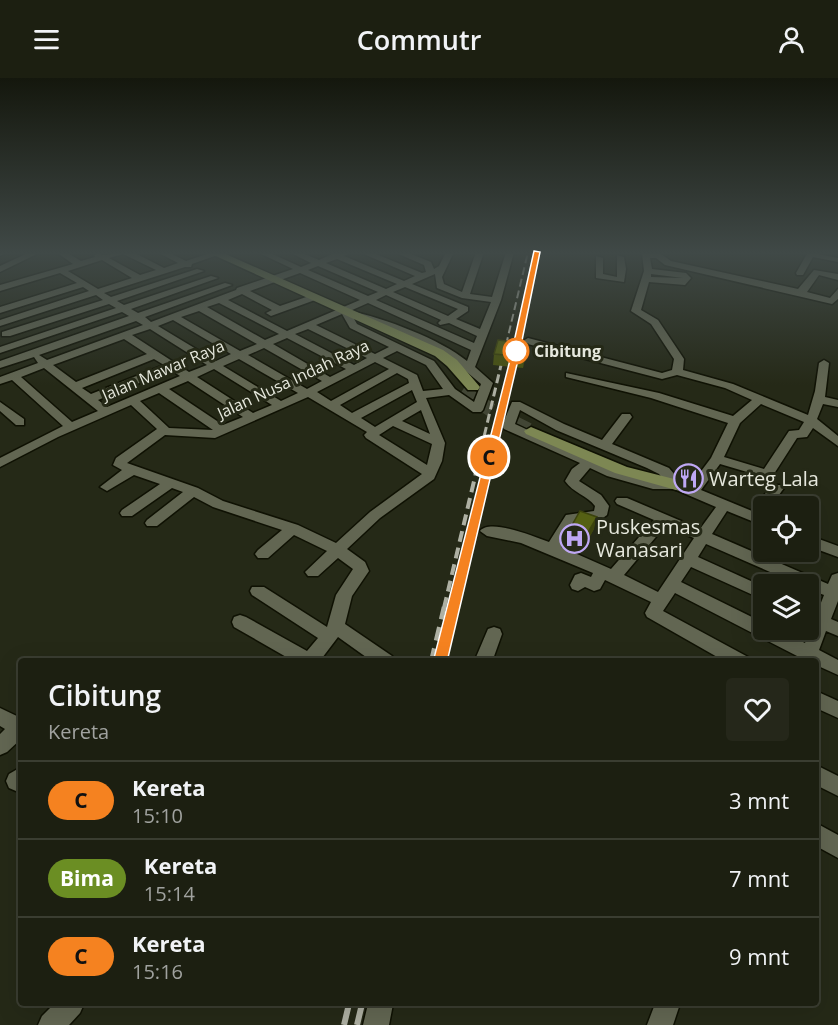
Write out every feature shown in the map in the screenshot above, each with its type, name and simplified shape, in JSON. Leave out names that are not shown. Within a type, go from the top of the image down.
[{"type":"main road","points":[[308,296],[344,313],[359,324],[429,357],[441,366],[462,390]]},
{"type":"main road","points":[[535,427],[621,470],[676,485]]},
{"type":"street","points":[[0,310],[45,296]]},
{"type":"street","points":[[2,331],[86,296]]},
{"type":"street","points":[[103,296],[281,406]]},
{"type":"street","points":[[2,331],[122,296]]},
{"type":"street","points":[[0,350],[159,296]]},
{"type":"street","points":[[0,365],[195,296]]},
{"type":"street","points":[[0,381],[232,296]]},
{"type":"street","points":[[252,296],[280,310]]},
{"type":"street","points":[[358,296],[476,348]]},
{"type":"street","name":"Jalan Mawar Raya","points":[[0,463],[71,426],[105,417],[133,400],[344,313],[376,296]]},
{"type":"street","points":[[396,296],[482,334]]},
{"type":"street","points":[[417,337],[465,309],[433,296]]},
{"type":"street","points":[[466,296],[496,300]]},
{"type":"street","points":[[469,369],[497,296]]},
{"type":"street","points":[[641,296],[636,311],[655,322],[679,358],[677,372]]},
{"type":"street","points":[[814,296],[832,301],[835,296]]},
{"type":"street","points":[[257,319],[312,298]]},
{"type":"street","points":[[222,300],[354,369]]},
{"type":"street","points":[[201,308],[330,381]]},
{"type":"street","points":[[344,313],[371,318],[451,353],[486,383],[477,410],[462,390],[430,363],[353,326],[344,313]]},
{"type":"street","points":[[174,317],[307,393],[354,417],[372,433],[427,470],[429,474]]},
{"type":"street","points":[[310,326],[411,375],[439,443],[438,460],[420,485],[375,515],[313,572]]},
{"type":"street","points":[[2,331],[17,345],[90,399],[105,417]]},
{"type":"street","points":[[125,335],[252,418]]},
{"type":"street","points":[[528,341],[662,376],[677,372],[729,386],[812,421],[838,442]]},
{"type":"street","name":"Jalan Nusa Indah Raya","points":[[163,430],[202,436],[222,430],[281,406],[397,347]]},
{"type":"street","points":[[74,387],[154,355]]},
{"type":"street","points":[[717,459],[767,474],[793,434],[803,434],[812,421],[824,379],[824,363]]},
{"type":"street","points":[[90,399],[171,366]]},
{"type":"street","points":[[332,405],[397,369]]},
{"type":"street","points":[[570,375],[655,395],[735,421]]},
{"type":"street","points":[[13,376],[71,426]]},
{"type":"street","points":[[161,389],[222,430]]},
{"type":"street","points":[[354,417],[420,394],[462,390]]},
{"type":"street","points":[[372,433],[391,421],[420,394]]},
{"type":"street","points":[[819,399],[838,404]]},
{"type":"street","points":[[133,400],[163,430],[122,461],[120,465],[193,491],[218,504],[294,528],[338,550],[361,568],[344,595],[332,632],[311,658]]},
{"type":"street","points":[[693,492],[717,459],[735,421],[758,400]]},
{"type":"street","points":[[676,485],[664,471],[604,446],[516,404],[508,426],[640,482],[676,485],[753,517]]},
{"type":"street","points":[[0,405],[20,422]]},
{"type":"street","points":[[604,446],[626,417]]},
{"type":"street","points":[[391,421],[439,443]]},
{"type":"street","points":[[552,550],[571,518],[600,515],[602,506],[596,498],[575,486],[572,481],[577,471],[589,462]]},
{"type":"street","points":[[107,488],[132,470]]},
{"type":"street","points":[[127,513],[171,483]]},
{"type":"street","points":[[772,496],[777,488]]},
{"type":"street","points":[[152,523],[193,491]]},
{"type":"street","points":[[622,501],[704,537],[836,589],[819,613]]},
{"type":"street","points":[[657,606],[724,505]]},
{"type":"street","points":[[578,585],[581,579],[594,585],[663,519]]},
{"type":"street","points":[[263,554],[294,528]]},
{"type":"street","points":[[488,531],[516,536],[608,573],[736,658]]},
{"type":"street","points":[[819,544],[838,552]]},
{"type":"street","points":[[688,559],[753,589]]},
{"type":"street","points":[[671,584],[807,658],[811,640]]},
{"type":"street","points":[[258,591],[380,658]]},
{"type":"street","points":[[819,621],[838,629]]},
{"type":"street","points":[[240,622],[304,658]]},
{"type":"street","points":[[485,658],[494,634]]},
{"type":"street","points":[[819,662],[838,668]]},
{"type":"street","points":[[819,700],[838,710]]},
{"type":"street","points":[[0,716],[18,726]]},
{"type":"street","points":[[0,746],[18,731]]},
{"type":"street","points":[[819,776],[838,786]]},
{"type":"street","points":[[819,836],[838,848]]},
{"type":"street","points":[[51,1025],[69,1006]]},
{"type":"street","points":[[376,1025],[381,1006]]},
{"type":"street","points":[[660,1025],[667,1006]]},
{"type":"building","points":[[498,340],[528,344],[524,357],[494,354]]},
{"type":"building","points":[[580,511],[597,517],[583,541],[567,534]]},
{"type":"tunnel","points":[[462,391],[499,415],[531,431]]},
{"type":"railway","points":[[506,345],[518,296]]},
{"type":"railway","points":[[517,345],[527,296]]},
{"type":"railway","points":[[478,462],[506,344]]},
{"type":"railway","points":[[489,462],[517,344]]},
{"type":"railway","points":[[444,608],[479,460]]},
{"type":"railway","points":[[452,608],[489,460]]},
{"type":"railway","points":[[432,658],[444,607]]},
{"type":"railway","points":[[450,618],[453,607]]},
{"type":"railway","points":[[344,1025],[349,1006]]},
{"type":"railway","points":[[357,1025],[362,1006]]},
{"type":"train","name":"C","points":[[441,658],[528,296]]},
{"type":"place","name":"Cibitung","points":[[516,351]]},
{"type":"place","name":"Warteg Lala","points":[[688,478]]},
{"type":"place","name":"Puskesmas Wanasari","points":[[575,538]]}]
